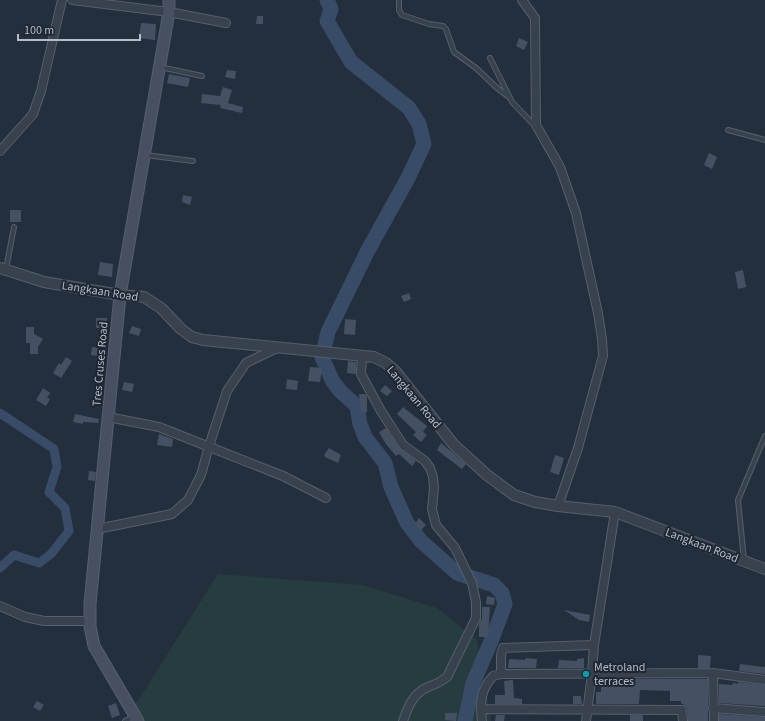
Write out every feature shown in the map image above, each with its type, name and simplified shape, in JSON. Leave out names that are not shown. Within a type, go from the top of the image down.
[{"type":"main road","name":"Tres Cruses Road","points":[[136,718],[94,646],[90,622],[90,604],[120,295],[160,67],[169,12],[169,0]]},
{"type":"street","points":[[0,152],[33,114],[41,91],[62,0]]},
{"type":"street","points":[[72,0],[169,12],[226,23]]},
{"type":"street","points":[[522,0],[534,18],[536,125],[560,166],[576,214],[598,313],[603,356],[578,448],[558,506]]},
{"type":"street","name":"Langkaan Road","points":[[3,269],[44,282],[120,295],[144,297],[161,308],[181,329],[192,337],[203,340],[374,357],[396,372],[454,445],[487,475],[514,495],[535,502],[558,506],[615,512],[765,569]]},
{"type":"street","points":[[97,529],[172,514],[188,500],[201,475],[227,391],[246,363],[276,348]]},
{"type":"street","points":[[362,356],[361,374],[381,411],[403,445],[425,461],[430,468],[434,488],[432,509],[436,525],[455,548],[462,560],[472,582],[476,602],[476,618],[447,677],[441,683],[427,687],[418,693],[411,702],[403,721]]},
{"type":"street","points":[[108,416],[159,427],[283,476],[326,498]]},
{"type":"street","points":[[586,721],[594,645],[615,512]]},
{"type":"street","points":[[0,606],[25,617],[44,621],[90,622]]},
{"type":"street","points":[[500,674],[503,648],[594,645]]},
{"type":"street","points":[[713,673],[714,721]]},
{"type":"street","points":[[482,721],[482,691],[493,676],[500,674],[713,673],[765,680]]},
{"type":"street","points":[[713,708],[765,712]]},
{"type":"street","points":[[481,709],[588,711],[682,710],[683,721]]},
{"type":"lane","points":[[399,0],[399,10],[402,15],[429,24],[443,26],[446,29],[454,52],[476,68],[509,97],[532,123],[536,125]]},
{"type":"lane","points":[[490,58],[509,97]]},
{"type":"lane","points":[[160,67],[202,76]]},
{"type":"lane","points":[[728,130],[765,140]]},
{"type":"lane","points":[[145,155],[193,161]]},
{"type":"lane","points":[[3,269],[14,227]]},
{"type":"lane","points":[[744,560],[738,500],[765,436]]},
{"type":"lane","points":[[125,721],[136,718]]},
{"type":"green space","points":[[218,574],[363,585],[437,608],[477,639],[491,721],[125,721]]},
{"type":"building","points":[[257,16],[263,16],[263,24],[256,24]]},
{"type":"building","points":[[141,23],[156,24],[155,40],[139,38]]},
{"type":"building","points":[[519,38],[528,42],[524,50],[516,46]]},
{"type":"building","points":[[227,70],[236,71],[235,79],[225,77]]},
{"type":"building","points":[[169,74],[190,78],[188,87],[167,83]]},
{"type":"building","points":[[223,87],[232,90],[228,103],[243,107],[242,113],[220,108],[221,105],[201,103],[202,94],[220,96]]},
{"type":"building","points":[[709,153],[717,157],[712,169],[704,165]]},
{"type":"building","points":[[183,195],[192,197],[190,205],[182,202]]},
{"type":"building","points":[[10,210],[21,210],[21,222],[10,222]]},
{"type":"building","points":[[100,262],[113,264],[112,277],[98,275]]},
{"type":"building","points":[[743,270],[746,287],[738,289],[735,272]]},
{"type":"building","points":[[409,293],[411,299],[404,302],[401,296]]},
{"type":"building","points":[[96,318],[107,318],[107,329],[96,328]]},
{"type":"building","points":[[345,319],[356,320],[355,335],[344,334]]},
{"type":"building","points":[[132,326],[141,329],[139,336],[129,333]]},
{"type":"building","points":[[26,327],[34,327],[34,334],[43,339],[38,347],[38,354],[30,354],[30,343],[26,343]]},
{"type":"building","points":[[92,347],[98,348],[97,356],[91,355]]},
{"type":"building","points":[[66,357],[72,361],[61,378],[53,373],[59,363],[61,365]]},
{"type":"building","points":[[348,361],[356,362],[356,374],[347,373]]},
{"type":"building","points":[[310,367],[322,368],[320,382],[308,381]]},
{"type":"building","points":[[287,379],[298,381],[297,390],[286,389]]},
{"type":"building","points":[[124,382],[134,384],[132,392],[122,390]]},
{"type":"building","points":[[385,385],[392,391],[387,396],[380,391]]},
{"type":"building","points":[[43,388],[50,393],[47,398],[50,399],[46,406],[36,400]]},
{"type":"building","points":[[359,394],[365,394],[367,396],[367,412],[361,413]]},
{"type":"building","points":[[403,407],[427,426],[423,432],[427,435],[421,442],[413,435],[416,432],[397,414]]},
{"type":"building","points":[[75,414],[99,419],[98,423],[83,422],[83,424],[73,422]]},
{"type":"building","points":[[386,428],[399,448],[416,461],[412,466],[399,454],[396,456],[386,444],[379,432]]},
{"type":"building","points":[[159,434],[173,439],[172,447],[157,445]]},
{"type":"building","points":[[441,443],[466,464],[462,469],[437,450]]},
{"type":"building","points":[[329,448],[341,455],[338,463],[325,457],[324,455]]},
{"type":"building","points":[[555,455],[564,458],[559,475],[550,472]]},
{"type":"building","points":[[89,471],[96,472],[95,481],[88,480]]},
{"type":"building","points":[[419,518],[426,525],[421,530],[415,524]]},
{"type":"building","points":[[487,596],[495,598],[494,605],[486,604]]},
{"type":"building","points":[[482,607],[490,607],[488,637],[479,637],[479,624],[482,618]]},
{"type":"building","points":[[564,610],[590,615],[589,622],[579,620]]},
{"type":"building","points":[[698,655],[711,656],[710,668],[698,668]]},
{"type":"building","points":[[525,658],[537,659],[536,668],[508,668],[509,659],[525,660]]},
{"type":"building","points":[[584,658],[584,668],[558,668],[559,660],[577,661],[577,659]]},
{"type":"building","points":[[740,664],[765,667],[765,674],[739,671]]},
{"type":"building","points":[[601,679],[708,679],[708,721],[688,721],[687,707],[681,704],[681,701],[670,701],[670,691],[640,690],[639,704],[596,704],[596,692],[601,692]]},
{"type":"building","points":[[513,680],[514,698],[522,699],[522,704],[495,704],[495,695],[505,695],[504,681]]},
{"type":"building","points":[[738,682],[765,685],[765,706],[719,703],[719,684],[732,685],[733,683],[738,684]]},
{"type":"building","points":[[573,696],[581,696],[582,704],[573,704]]},
{"type":"building","points":[[37,701],[44,705],[40,711],[33,707]]},
{"type":"building","points":[[116,703],[120,715],[112,718],[108,706]]},
{"type":"building","points":[[445,713],[457,713],[456,721],[445,720]]},
{"type":"building","points":[[719,714],[765,717],[765,721],[719,721]]},
{"type":"building","points":[[496,715],[505,715],[504,721],[495,721]]},
{"type":"building","points":[[630,715],[643,715],[643,721],[630,721]]},
{"type":"waterway","points":[[327,0],[331,9],[327,21],[351,62],[409,108],[419,124],[424,144],[408,178],[367,252],[328,332],[322,357],[332,380],[340,391],[357,406],[360,424],[365,437],[385,463],[391,487],[407,523],[421,541],[457,573],[494,585],[502,593],[505,604],[473,683],[465,721]]},
{"type":"waterway","points":[[0,413],[54,449],[57,467],[49,492],[65,508],[69,531],[51,554],[39,563],[14,555],[0,568]]},
{"type":"place","name":"Metroland terraces","points":[[586,674]]}]
